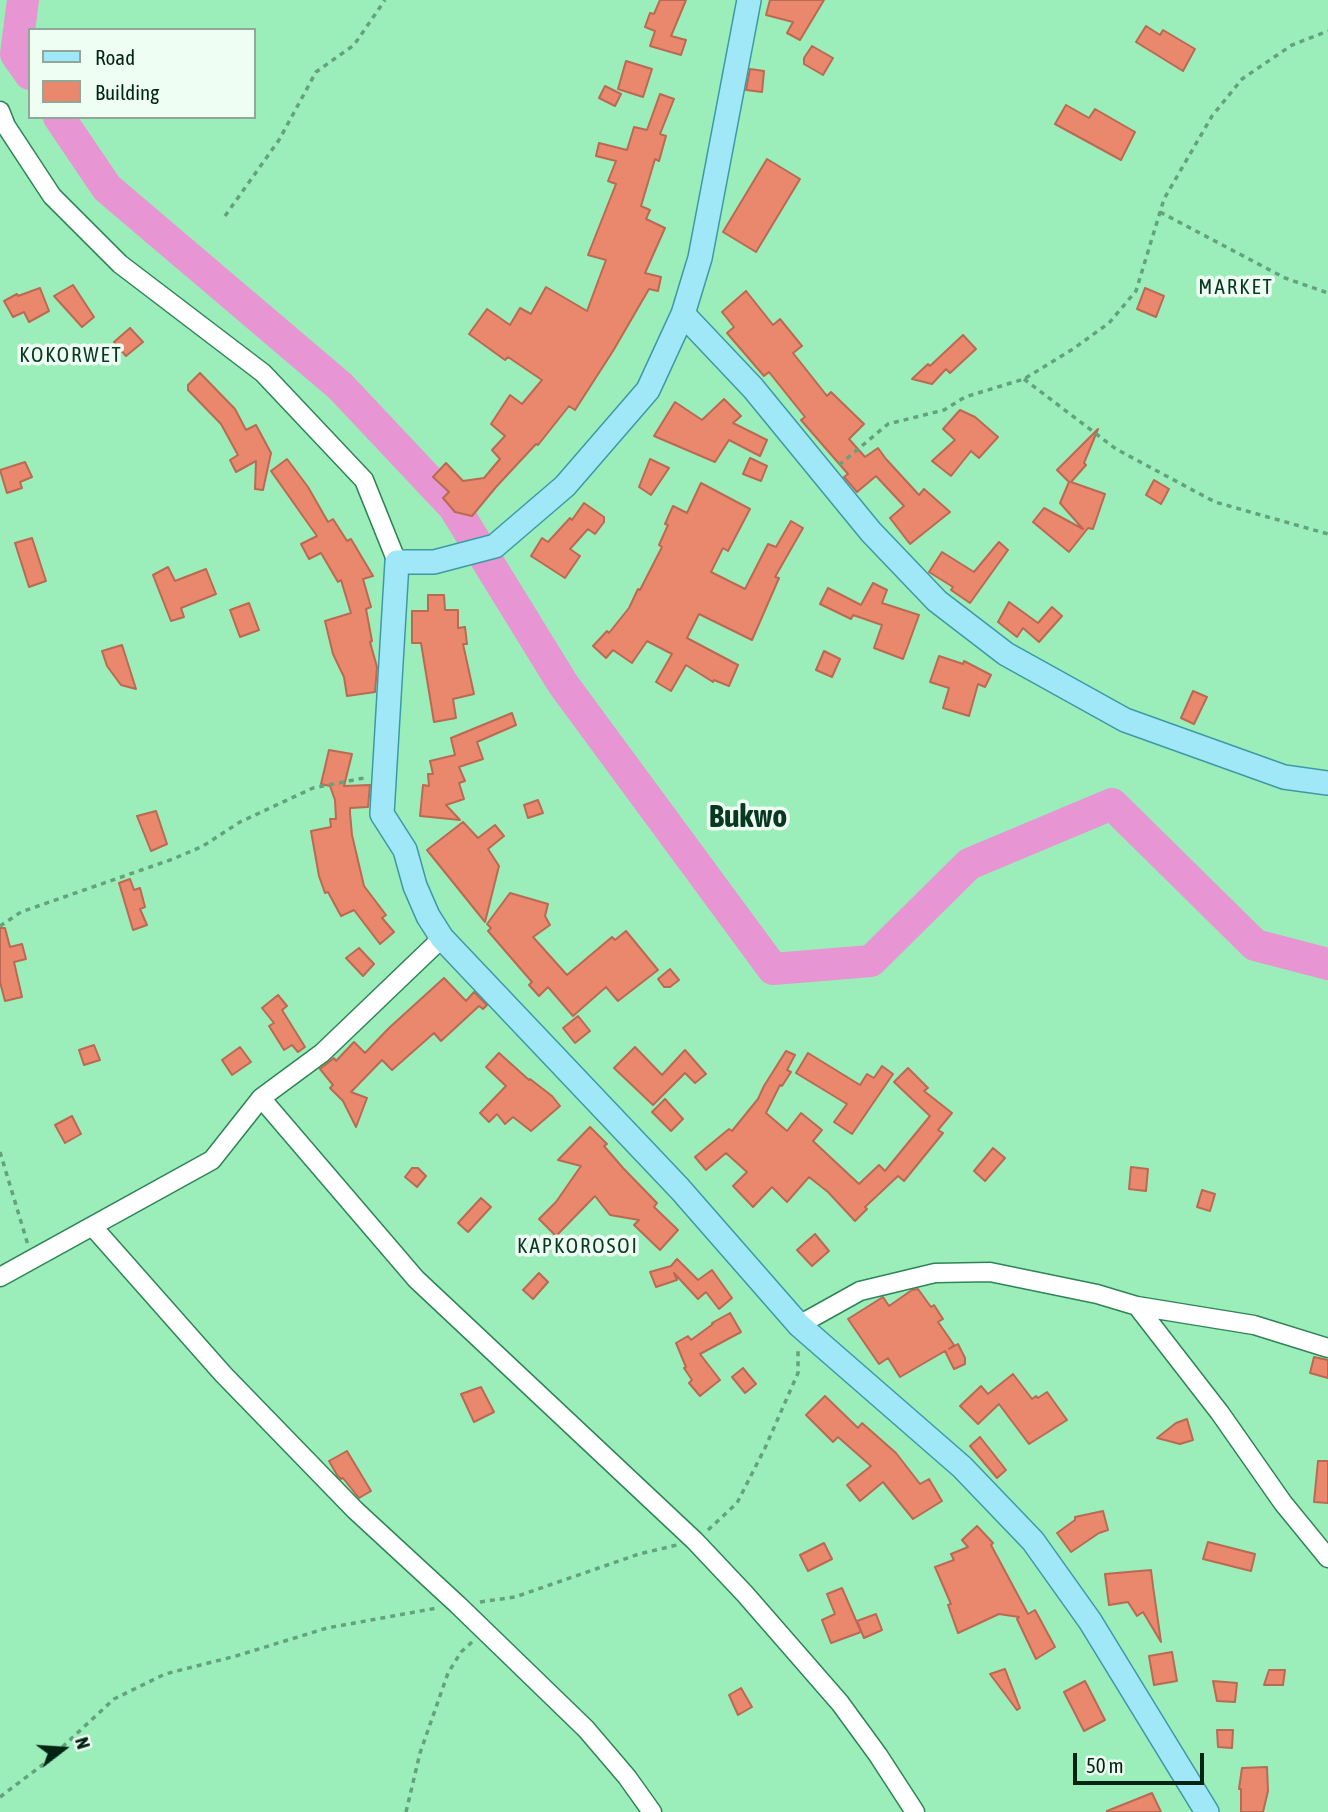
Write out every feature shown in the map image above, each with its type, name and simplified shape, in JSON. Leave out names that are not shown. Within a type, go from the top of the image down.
[{"type":"main road","points":[[749,0],[700,258],[683,314],[648,390],[565,486],[495,546],[434,562],[397,562],[382,814],[404,850],[415,886],[428,916],[442,938],[680,1189],[799,1325],[962,1467],[1033,1541],[1090,1621],[1207,1812]]},
{"type":"main road","points":[[683,314],[753,387],[870,532],[937,601],[1006,654],[1125,720],[1284,777],[1328,783]]},
{"type":"street","points":[[0,111],[6,126],[52,196],[120,264],[263,373],[364,480],[397,562]]},
{"type":"street","points":[[0,1277],[212,1160],[261,1098],[321,1053],[442,938]]},
{"type":"street","points":[[261,1098],[416,1279],[695,1541],[745,1594],[840,1703],[915,1812]]},
{"type":"street","points":[[93,1227],[223,1374],[355,1510],[586,1729],[627,1777],[652,1812]]},
{"type":"street","points":[[799,1325],[860,1291],[935,1273],[990,1272],[1097,1294],[1137,1306],[1255,1325],[1328,1348]]},
{"type":"street","points":[[1137,1306],[1220,1413],[1283,1503],[1328,1558]]},
{"type":"path","points":[[225,216],[273,149],[316,72],[354,45],[385,0]]},
{"type":"path","points":[[824,478],[888,424],[944,410],[965,397],[1024,379],[1109,323],[1136,291],[1164,199],[1212,116],[1242,79],[1292,45],[1328,31]]},
{"type":"path","points":[[1160,212],[1285,278],[1328,293]]},
{"type":"path","points":[[1024,379],[1116,449],[1215,502],[1328,534]]},
{"type":"path","points":[[0,926],[21,912],[203,846],[240,822],[313,788],[386,771]]},
{"type":"path","points":[[0,1152],[33,1260]]},
{"type":"path","points":[[0,1797],[45,1763],[114,1699],[165,1674],[327,1628],[515,1597],[639,1554],[695,1541],[737,1503],[765,1448],[798,1373],[799,1325]]},
{"type":"path","points":[[406,1812],[420,1753],[448,1673],[461,1652],[484,1632]]},
{"type":"building","points":[[660,0],[686,0],[671,36],[686,40],[681,55],[650,46],[655,31],[645,27],[650,13],[654,14]]},
{"type":"building","points":[[770,0],[824,0],[800,40],[787,33],[793,22],[766,15]]},
{"type":"building","points":[[1146,26],[1160,35],[1163,30],[1195,49],[1183,71],[1136,42]]},
{"type":"building","points":[[812,46],[833,58],[823,75],[804,64],[804,58]]},
{"type":"building","points":[[626,61],[652,69],[643,97],[618,89]]},
{"type":"building","points":[[750,69],[764,71],[762,92],[746,90]]},
{"type":"building","points":[[605,86],[621,94],[615,106],[599,98]]},
{"type":"building","points":[[660,94],[674,99],[660,134],[666,136],[659,161],[655,159],[641,206],[650,210],[646,219],[665,228],[645,273],[661,277],[658,291],[649,289],[575,410],[569,406],[538,445],[536,444],[496,487],[472,516],[455,512],[443,498],[449,492],[433,477],[446,463],[463,481],[484,478],[500,459],[492,450],[505,436],[491,424],[510,395],[522,404],[542,380],[508,357],[505,360],[469,334],[487,309],[510,325],[520,308],[531,314],[546,287],[587,311],[606,260],[588,255],[616,184],[608,181],[616,161],[596,156],[599,143],[627,150],[634,127],[647,130]]},
{"type":"building","points":[[1066,105],[1089,118],[1095,109],[1135,132],[1121,160],[1055,124]]},
{"type":"building","points":[[767,159],[800,179],[756,252],[723,232]]},
{"type":"building","points":[[73,285],[94,317],[82,327],[54,296]]},
{"type":"building","points":[[40,288],[49,311],[29,322],[24,312],[13,317],[4,301],[17,294],[18,296]]},
{"type":"building","points":[[1145,288],[1164,296],[1156,317],[1137,309]]},
{"type":"building","points":[[746,291],[773,325],[780,319],[802,346],[793,353],[827,396],[831,392],[864,424],[849,439],[865,457],[878,448],[919,495],[924,489],[950,512],[910,544],[890,518],[904,506],[876,476],[857,492],[844,477],[848,474],[801,420],[805,417],[769,372],[764,376],[727,333],[734,327],[722,312]]},
{"type":"building","points":[[130,328],[143,342],[126,356],[114,342]]},
{"type":"building","points":[[963,335],[976,349],[950,373],[946,369],[932,384],[912,379],[928,364],[930,366]]},
{"type":"building","points":[[200,373],[235,409],[246,430],[256,425],[271,453],[263,490],[255,489],[256,461],[236,472],[230,460],[238,455],[221,424],[188,390],[188,385]]},
{"type":"building","points":[[724,399],[741,416],[733,423],[767,440],[760,456],[729,440],[715,462],[654,436],[675,402],[702,420]]},
{"type":"building","points":[[960,410],[975,417],[998,437],[979,458],[971,451],[951,476],[932,461],[955,440],[943,429]]},
{"type":"building","points":[[1098,429],[1084,463],[1086,465],[1071,482],[1105,494],[1093,529],[1088,528],[1069,552],[1033,522],[1044,508],[1083,529],[1060,503],[1069,482],[1057,470]]},
{"type":"building","points":[[750,458],[767,466],[761,481],[743,474]]},
{"type":"building","points":[[287,459],[308,487],[328,522],[333,519],[347,541],[351,539],[373,576],[363,579],[371,607],[366,609],[372,641],[370,642],[377,667],[375,692],[347,696],[344,677],[333,654],[325,621],[351,613],[341,580],[338,582],[321,553],[309,559],[301,544],[317,536],[271,471]]},
{"type":"building","points":[[650,459],[669,468],[651,495],[639,487]]},
{"type":"building","points":[[25,462],[32,477],[20,482],[22,488],[7,493],[0,470]]},
{"type":"building","points":[[1154,480],[1169,489],[1161,504],[1146,495]]},
{"type":"building","points":[[701,483],[750,509],[728,551],[723,548],[711,572],[745,589],[768,544],[776,547],[791,521],[803,528],[775,577],[779,578],[752,640],[699,614],[687,638],[738,665],[729,686],[714,680],[713,682],[686,665],[671,691],[656,682],[672,654],[647,641],[632,663],[613,650],[606,658],[593,646],[607,631],[609,633],[629,608],[638,589],[640,590],[662,547],[659,545],[673,506],[687,513]]},
{"type":"building","points":[[584,503],[604,517],[604,522],[595,534],[588,529],[570,549],[580,556],[565,578],[531,556],[542,538],[548,542],[570,518],[572,520]]},
{"type":"building","points":[[32,538],[46,581],[29,587],[15,543]]},
{"type":"building","points":[[999,542],[1008,550],[970,603],[951,590],[953,587],[929,572],[942,552],[974,572]]},
{"type":"building","points":[[168,567],[175,581],[206,569],[216,594],[181,608],[184,617],[171,621],[153,575]]},
{"type":"building","points":[[873,583],[887,590],[882,603],[919,615],[903,659],[874,648],[882,625],[853,615],[851,619],[820,604],[828,588],[861,605]]},
{"type":"building","points":[[428,595],[444,595],[445,610],[458,610],[458,628],[465,627],[467,644],[463,644],[474,694],[453,699],[456,718],[434,722],[421,643],[412,643],[412,611],[428,611]]},
{"type":"building","points":[[1009,602],[1038,623],[1052,607],[1062,616],[1039,642],[1023,628],[1017,637],[998,622]]},
{"type":"building","points":[[249,603],[259,630],[240,637],[230,610]]},
{"type":"building","points":[[122,645],[136,689],[121,685],[107,666],[102,651]]},
{"type":"building","points":[[824,651],[840,659],[832,677],[816,670]]},
{"type":"building","points":[[939,656],[963,664],[964,661],[991,675],[985,687],[978,684],[969,716],[943,708],[949,688],[930,682]]},
{"type":"building","points":[[1193,691],[1207,697],[1194,724],[1181,718]]},
{"type":"building","points":[[512,713],[516,725],[477,742],[483,759],[459,767],[465,781],[459,783],[464,799],[446,805],[460,820],[420,816],[423,785],[429,786],[428,774],[433,774],[430,761],[455,755],[451,738]]},
{"type":"building","points":[[329,750],[352,754],[344,786],[370,785],[368,807],[350,808],[350,813],[352,835],[364,886],[386,915],[382,918],[394,932],[380,944],[354,910],[341,916],[328,892],[325,893],[319,876],[311,831],[331,827],[330,819],[336,819],[335,800],[330,786],[321,784]]},
{"type":"building","points":[[538,800],[543,813],[528,818],[524,805]]},
{"type":"building","points":[[156,811],[167,844],[151,851],[137,816]]},
{"type":"building","points":[[463,822],[478,838],[495,825],[504,836],[488,849],[499,866],[485,922],[427,850]]},
{"type":"building","points":[[130,879],[134,890],[140,888],[145,907],[140,909],[147,925],[133,930],[119,883]]},
{"type":"building","points":[[510,893],[548,904],[545,916],[550,925],[533,937],[567,975],[612,937],[615,940],[626,931],[658,970],[618,1001],[606,987],[573,1016],[548,987],[539,996],[529,985],[532,982],[488,931],[491,928],[487,924]]},
{"type":"building","points":[[0,928],[5,928],[10,947],[22,944],[26,959],[14,962],[22,997],[5,1001],[0,982]]},
{"type":"building","points":[[359,948],[374,964],[363,976],[346,958]]},
{"type":"building","points":[[670,969],[679,980],[670,987],[664,987],[658,979]]},
{"type":"building","points":[[444,978],[466,1001],[474,992],[487,1005],[483,1009],[479,1006],[441,1041],[434,1033],[392,1070],[382,1060],[351,1092],[367,1098],[356,1127],[343,1101],[330,1088],[333,1085],[320,1069],[334,1058],[336,1061],[354,1042],[365,1053]]},
{"type":"building","points":[[278,995],[287,1006],[282,1010],[305,1047],[298,1052],[292,1045],[284,1050],[269,1026],[274,1023],[262,1008]]},
{"type":"building","points":[[578,1016],[590,1031],[575,1043],[563,1028]]},
{"type":"building","points":[[94,1045],[100,1060],[84,1065],[79,1050]]},
{"type":"building","points":[[240,1047],[251,1062],[232,1075],[222,1060]]},
{"type":"building","points":[[635,1047],[662,1075],[685,1050],[706,1074],[695,1083],[685,1073],[653,1105],[614,1068]]},
{"type":"building","points":[[786,1051],[795,1055],[787,1070],[791,1072],[782,1086],[780,1085],[766,1113],[787,1131],[801,1113],[822,1130],[813,1141],[859,1184],[879,1165],[885,1171],[930,1116],[894,1082],[908,1068],[928,1088],[924,1091],[952,1113],[938,1130],[943,1133],[904,1181],[898,1176],[865,1207],[867,1209],[855,1221],[828,1192],[809,1177],[787,1202],[772,1187],[753,1207],[733,1186],[747,1172],[726,1153],[706,1170],[695,1157],[729,1129],[732,1131],[758,1099]]},
{"type":"building","points":[[499,1053],[552,1096],[560,1106],[531,1131],[513,1117],[505,1124],[497,1114],[489,1122],[480,1113],[506,1086],[486,1067]]},
{"type":"building","points":[[808,1053],[860,1085],[867,1074],[874,1078],[882,1066],[893,1074],[852,1134],[834,1122],[847,1104],[796,1073]]},
{"type":"building","points":[[665,1099],[683,1119],[671,1131],[652,1112]]},
{"type":"building","points":[[72,1116],[81,1134],[65,1143],[55,1125]]},
{"type":"building","points":[[590,1127],[607,1144],[604,1146],[623,1168],[657,1203],[654,1207],[678,1230],[660,1250],[634,1225],[639,1220],[610,1215],[595,1196],[556,1236],[539,1219],[556,1202],[581,1166],[558,1160]]},
{"type":"building","points":[[993,1148],[1005,1158],[985,1181],[974,1171]]},
{"type":"building","points":[[1131,1167],[1148,1169],[1146,1191],[1129,1189]]},
{"type":"building","points":[[412,1168],[418,1168],[426,1176],[417,1187],[405,1177]]},
{"type":"building","points":[[1202,1190],[1215,1194],[1210,1211],[1197,1207]]},
{"type":"building","points":[[481,1198],[491,1207],[468,1232],[458,1223]]},
{"type":"building","points":[[815,1234],[829,1251],[812,1266],[797,1250]]},
{"type":"building","points":[[677,1259],[698,1280],[712,1270],[732,1298],[719,1309],[706,1292],[698,1299],[674,1273],[677,1280],[656,1287],[650,1272],[671,1266]]},
{"type":"building","points":[[539,1273],[548,1282],[533,1299],[523,1290]]},
{"type":"building","points":[[918,1289],[943,1319],[938,1322],[954,1345],[949,1349],[958,1344],[965,1364],[954,1369],[945,1351],[900,1377],[888,1358],[879,1364],[848,1319],[883,1297],[889,1306],[912,1290]]},
{"type":"building","points":[[730,1313],[741,1332],[700,1354],[720,1380],[700,1396],[689,1383],[692,1380],[684,1368],[686,1367],[676,1343],[688,1336],[691,1340]]},
{"type":"building","points":[[1314,1357],[1328,1360],[1328,1378],[1310,1373]]},
{"type":"building","points":[[743,1368],[756,1384],[745,1393],[732,1377]]},
{"type":"building","points":[[1013,1374],[1032,1399],[1047,1392],[1067,1420],[1029,1444],[999,1404],[978,1424],[960,1406],[981,1386],[988,1394]]},
{"type":"building","points":[[481,1387],[494,1412],[474,1422],[461,1394]]},
{"type":"building","points":[[825,1396],[858,1428],[862,1423],[896,1453],[920,1484],[929,1479],[942,1501],[913,1519],[883,1482],[860,1501],[847,1485],[871,1466],[838,1437],[833,1442],[806,1415]]},
{"type":"building","points":[[1187,1419],[1193,1440],[1180,1444],[1157,1438],[1176,1423]]},
{"type":"building","points":[[980,1437],[1006,1470],[997,1478],[970,1446]]},
{"type":"building","points":[[347,1451],[371,1491],[359,1498],[343,1478],[337,1475],[329,1461]]},
{"type":"building","points":[[1318,1461],[1328,1461],[1328,1503],[1314,1502]]},
{"type":"building","points":[[1103,1511],[1108,1530],[1071,1552],[1057,1533],[1075,1520],[1075,1517]]},
{"type":"building","points":[[977,1526],[993,1543],[991,1545],[1028,1614],[1035,1610],[1055,1647],[1036,1659],[1017,1619],[1019,1617],[999,1614],[958,1633],[948,1605],[951,1604],[935,1567],[954,1560],[951,1554],[968,1547],[962,1540]]},
{"type":"building","points":[[1208,1542],[1255,1554],[1251,1571],[1203,1559]]},
{"type":"building","points":[[824,1543],[832,1559],[808,1571],[800,1555]]},
{"type":"building","points":[[1151,1570],[1161,1642],[1143,1612],[1137,1616],[1128,1602],[1109,1605],[1105,1574]]},
{"type":"building","points":[[842,1588],[861,1632],[831,1643],[822,1620],[835,1614],[827,1594]]},
{"type":"building","points":[[876,1614],[882,1630],[864,1638],[857,1621]]},
{"type":"building","points":[[1172,1652],[1177,1681],[1154,1685],[1149,1656]]},
{"type":"building","points":[[1005,1669],[1020,1708],[1017,1710],[990,1674]]},
{"type":"building","points":[[1269,1670],[1285,1670],[1283,1685],[1264,1685]]},
{"type":"building","points":[[1085,1681],[1105,1720],[1084,1731],[1064,1692]]},
{"type":"building","points":[[1213,1681],[1237,1683],[1235,1702],[1217,1701]]},
{"type":"building","points":[[741,1688],[752,1707],[738,1715],[729,1695]]},
{"type":"building","points":[[1217,1730],[1233,1730],[1232,1748],[1218,1747]]},
{"type":"building","points":[[1267,1767],[1268,1791],[1263,1812],[1241,1812],[1239,1789],[1242,1768]]},
{"type":"building","points":[[1152,1793],[1161,1812],[1107,1812],[1107,1811]]},
{"type":"waterway","points":[[23,0],[16,54],[28,71]]},
{"type":"waterway","points":[[60,119],[107,188],[340,386],[454,507],[563,684],[773,969],[871,961],[969,864],[1112,804],[1255,945],[1328,964]]},
{"type":"district","name":"MARKET","points":[[1236,287]]},
{"type":"district","name":"KOKORWET","points":[[71,355]]},
{"type":"district","name":"Bukwo","points":[[748,817]]},
{"type":"district","name":"KAPKOROSOI","points":[[578,1246]]}]
